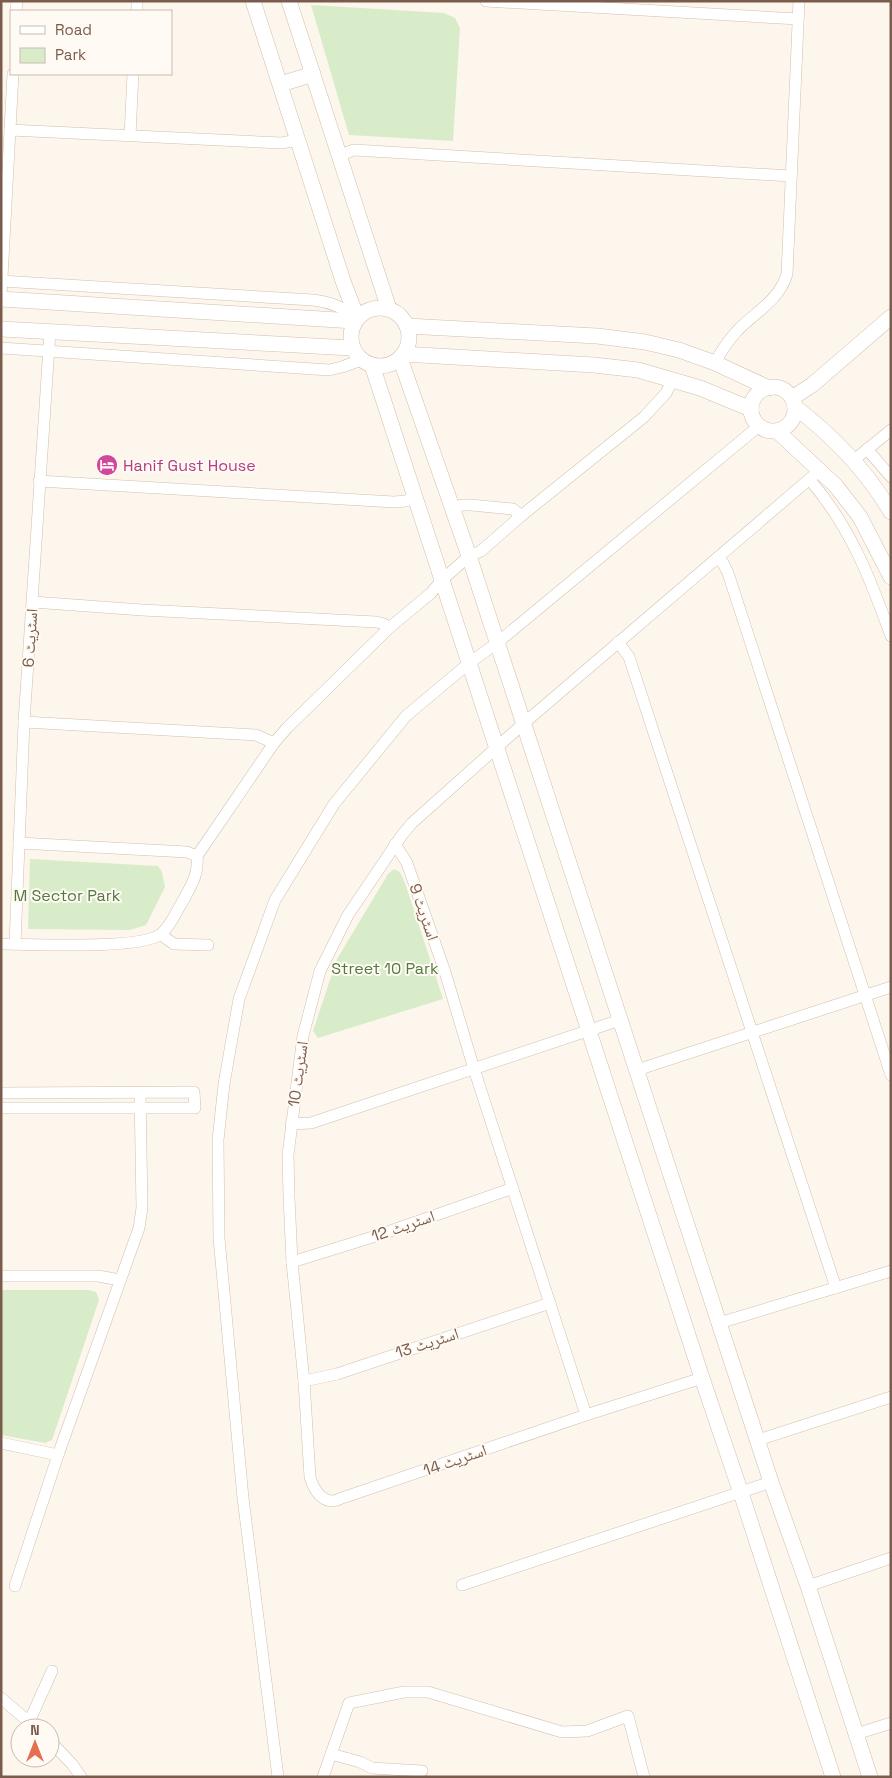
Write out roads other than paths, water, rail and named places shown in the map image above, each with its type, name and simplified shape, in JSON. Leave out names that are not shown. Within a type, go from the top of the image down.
[{"type":"street","points":[[253,1],[356,319]]},
{"type":"street","points":[[289,1],[390,309]]},
{"type":"street","points":[[486,1],[798,19]]},
{"type":"street","points":[[715,363],[721,349],[737,331],[772,300],[784,285],[799,1]]},
{"type":"street","points":[[281,84],[313,74]]},
{"type":"street","points":[[13,75],[7,95],[10,130],[5,152],[1,298],[356,319]]},
{"type":"street","points":[[130,135],[133,75]]},
{"type":"street","points":[[10,130],[282,143],[297,140]]},
{"type":"street","points":[[340,155],[354,150],[791,176]]},
{"type":"street","points":[[2,281],[313,300],[340,306],[356,319]]},
{"type":"street","points":[[1,329],[362,358],[387,366],[401,356],[409,340],[407,326],[400,315],[383,307],[369,309],[356,319],[350,332],[362,358],[414,498],[442,580],[833,1777]]},
{"type":"street","points":[[793,402],[891,317]]},
{"type":"street","points":[[407,326],[616,338],[662,345],[715,363],[769,388],[778,388],[785,391],[793,402],[854,460],[891,512]]},
{"type":"street","name":"اسٹریٹ 6","points":[[15,944],[24,722],[50,332]]},
{"type":"street","points":[[1,348],[329,370],[342,368],[362,358]]},
{"type":"street","points":[[401,356],[638,370],[673,379],[750,409]]},
{"type":"street","points":[[401,356],[469,556],[771,1482],[808,1586],[870,1777]]},
{"type":"street","points":[[1,944],[113,945],[146,940],[161,935],[169,925],[195,879],[198,866],[197,856],[274,743],[316,698],[389,628],[431,593],[442,580],[469,556],[481,551],[521,516],[644,417],[666,393],[673,379]]},
{"type":"street","points":[[769,388],[756,395],[750,409],[752,418],[759,426],[771,431],[785,428],[794,415],[793,402]]},
{"type":"street","points":[[278,1777],[243,1498],[219,1238],[218,1140],[224,1084],[239,999],[275,900],[334,804],[406,716],[759,426]]},
{"type":"street","points":[[854,460],[891,430]]},
{"type":"street","points":[[777,431],[815,475],[829,503],[854,544],[891,636]]},
{"type":"street","points":[[867,449],[891,477]]},
{"type":"street","points":[[815,475],[836,486],[860,517],[891,577]]},
{"type":"street","name":"اسٹریٹ 10","points":[[323,1497],[314,1490],[310,1477],[304,1381],[292,1262],[288,1155],[303,1036],[320,971],[348,915],[395,844],[412,823],[523,724],[815,475]]},
{"type":"street","points":[[39,481],[394,502],[414,498]]},
{"type":"street","points":[[453,509],[462,505],[513,509],[521,516]]},
{"type":"street","points":[[717,558],[723,563],[728,573],[891,1075]]},
{"type":"street","points":[[33,602],[142,610],[376,622],[384,624],[389,628]]},
{"type":"street","points":[[618,642],[629,657],[836,1288]]},
{"type":"street","points":[[24,722],[256,735],[274,743]]},
{"type":"street","points":[[19,843],[187,852],[197,856]]},
{"type":"street","name":"اسٹریٹ 9","points":[[395,844],[408,863],[586,1415]]},
{"type":"street","points":[[161,935],[174,944],[208,944]]},
{"type":"street","points":[[637,1070],[891,987]]},
{"type":"street","points":[[291,1124],[311,1123],[620,1020]]},
{"type":"street","points":[[1,1093],[194,1092],[195,1108],[1,1108]]},
{"type":"street","points":[[16,1586],[58,1455],[139,1228],[142,1208],[140,1093]]},
{"type":"street","name":"اسٹریٹ 12","points":[[292,1262],[379,1235],[513,1188]]},
{"type":"street","points":[[719,1323],[891,1271]]},
{"type":"street","points":[[1,1276],[98,1276],[120,1280]]},
{"type":"street","name":"اسٹریٹ 13","points":[[304,1381],[337,1374],[550,1303]]},
{"type":"street","name":"اسٹریٹ 14","points":[[323,1497],[332,1501],[702,1378]]},
{"type":"street","points":[[758,1440],[891,1397]]},
{"type":"street","points":[[1,1443],[58,1455]]},
{"type":"street","points":[[462,1586],[771,1482]]},
{"type":"street","points":[[808,1586],[891,1558]]},
{"type":"street","points":[[35,1718],[52,1672]]},
{"type":"street","points":[[323,1777],[349,1704],[404,1692],[428,1692],[562,1732],[587,1731],[628,1716],[644,1777]]},
{"type":"street","points":[[1,1698],[24,1718]]},
{"type":"street","points":[[856,1734],[891,1723]]},
{"type":"street","points":[[60,1752],[81,1777]]},
{"type":"street","points":[[331,1754],[360,1762],[372,1768],[422,1771]]},
{"type":"place","name":"Hanif Gust House","points":[[107,465]]},
{"type":"park label","name":"M Sector Park","points":[[67,895]]},
{"type":"park label","name":"Street 10 Park","points":[[385,968]]}]
